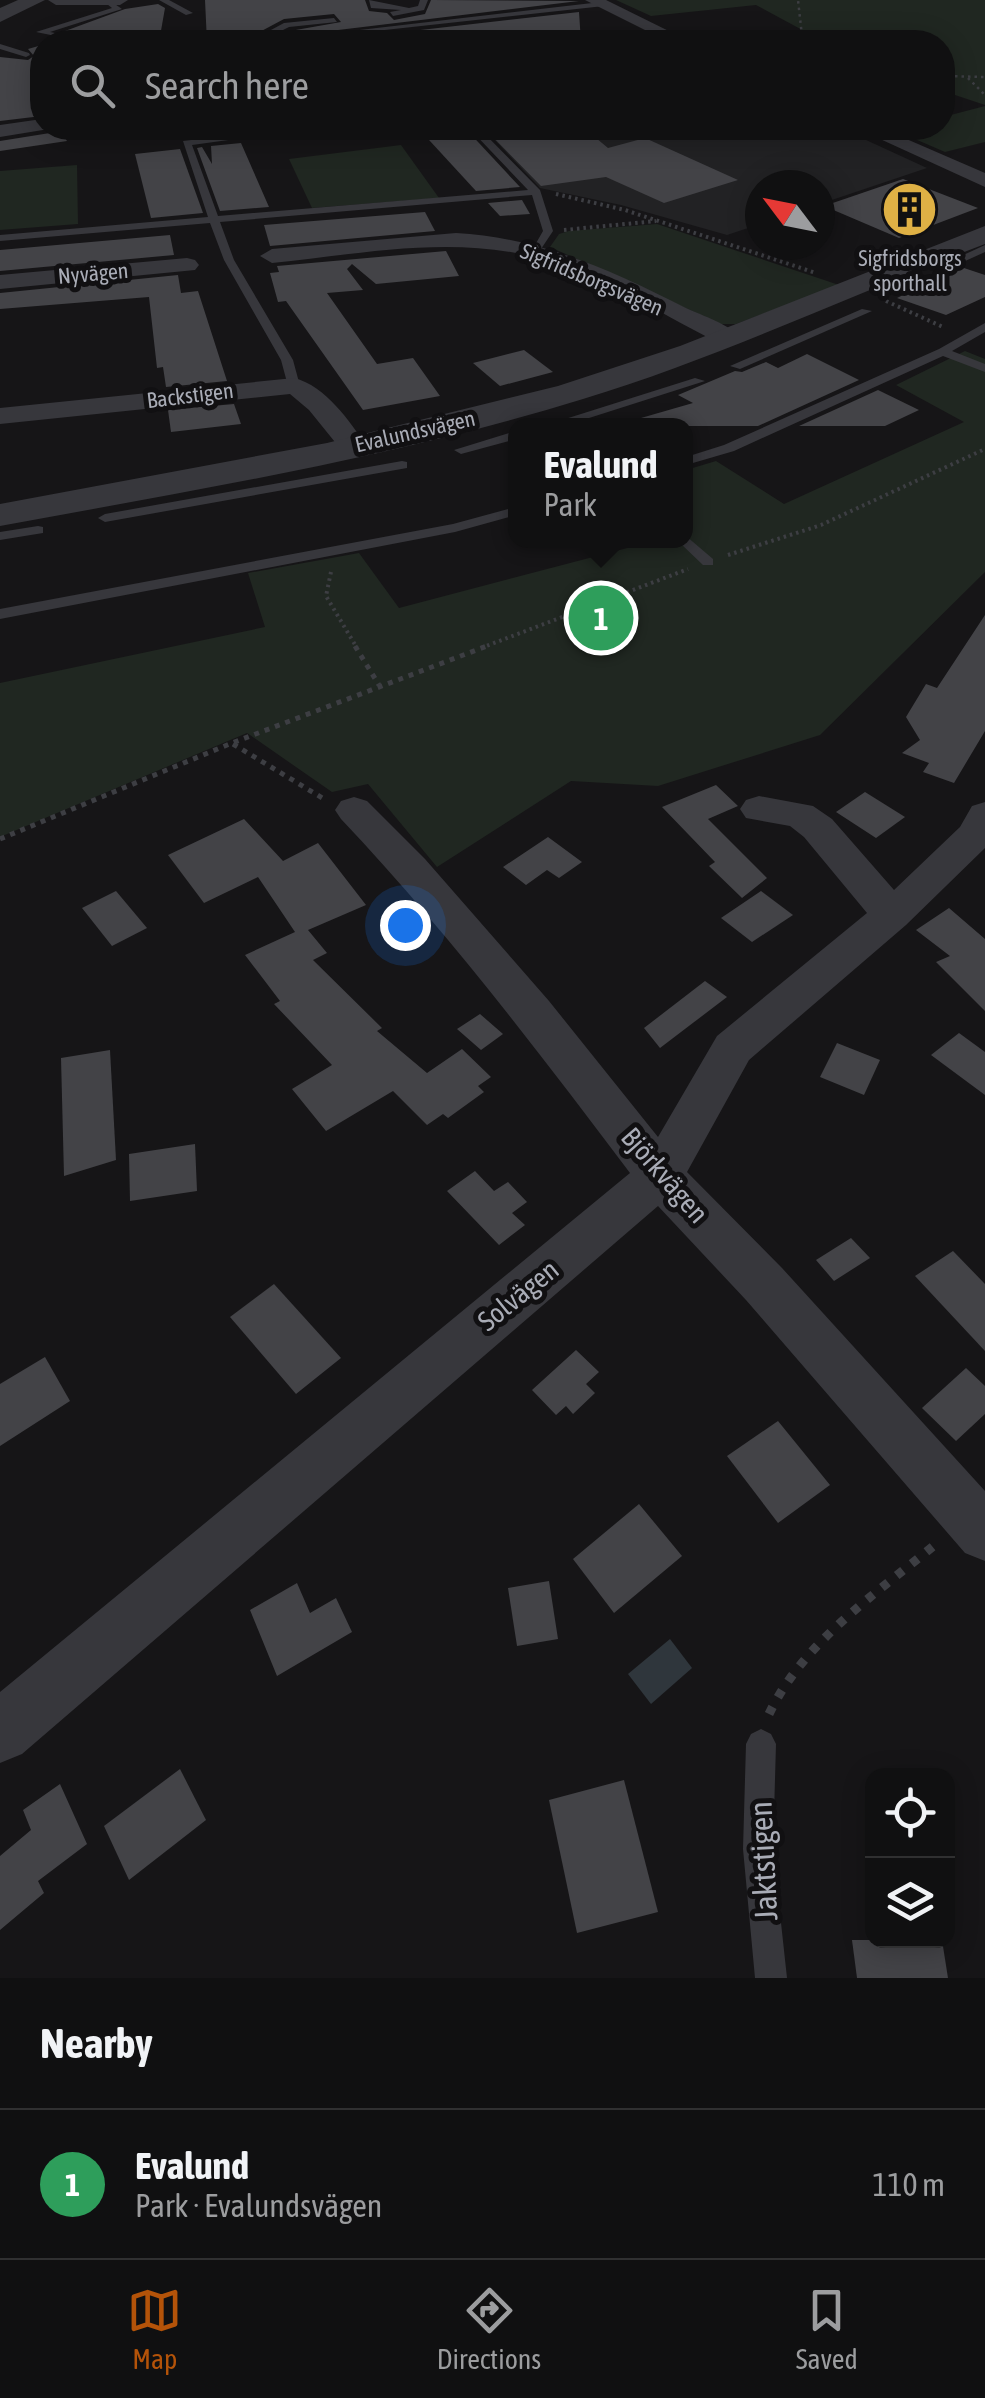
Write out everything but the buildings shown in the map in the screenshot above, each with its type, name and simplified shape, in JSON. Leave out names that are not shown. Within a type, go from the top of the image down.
[{"type":"street","points":[[0,16],[35,0]]},
{"type":"street","points":[[56,0],[120,0]]},
{"type":"street","points":[[597,2],[656,30]]},
{"type":"street","points":[[0,131],[30,127]]},
{"type":"street","points":[[892,140],[985,182]]},
{"type":"street","name":"Evalundsvägen","points":[[0,515],[353,446],[516,407],[646,369],[732,352],[985,234]]},
{"type":"street","name":"Sigfridsborgsvägen","points":[[272,256],[440,241],[542,240],[732,352]]},
{"type":"street","name":"Nyvägen","points":[[0,282],[187,265]]},
{"type":"street","points":[[294,386],[311,394],[330,424],[353,446]]},
{"type":"street","name":"Backstigen","points":[[0,416],[294,386]]},
{"type":"street","points":[[759,809],[800,815],[818,828],[892,915]]},
{"type":"street","name":"Björkvägen","points":[[354,810],[410,868],[534,1013],[660,1176],[980,1516]]},
{"type":"street","name":"Solvägen","points":[[0,1732],[660,1176],[733,1048],[892,915],[982,831]]},
{"type":"lane","points":[[163,0],[188,13]]},
{"type":"lane","points":[[373,0],[374,6],[390,9],[407,7],[408,0]]},
{"type":"lane","points":[[44,30],[59,22],[118,9],[105,1]]},
{"type":"lane","points":[[366,30],[597,2]]},
{"type":"lane","points":[[365,17],[409,12],[428,4]]},
{"type":"lane","points":[[277,30],[287,25],[347,19]]},
{"type":"lane","points":[[59,22],[79,30]]},
{"type":"lane","points":[[0,46],[26,55]]},
{"type":"lane","points":[[211,140],[186,143],[229,260],[278,342],[294,386]]},
{"type":"lane","points":[[486,140],[536,192],[542,240]]},
{"type":"lane","points":[[0,238],[253,220],[536,192]]},
{"type":"lane","points":[[936,270],[985,248]]},
{"type":"lane","points":[[732,352],[866,310]]},
{"type":"lane","points":[[693,459],[729,448],[943,352],[985,327]]},
{"type":"lane","points":[[943,352],[985,368]]},
{"type":"lane","points":[[576,418],[699,381]]},
{"type":"lane","points":[[461,450],[508,437]]},
{"type":"lane","points":[[104,518],[402,465]]},
{"type":"lane","points":[[0,614],[455,528],[508,512]]},
{"type":"lane","points":[[0,536],[38,530]]},
{"type":"lane","points":[[693,548],[708,562]]},
{"type":"lane","name":"Jaktstigen","points":[[760,1744],[758,1850],[772,1978]]},
{"type":"path","points":[[798,0],[801,30]]},
{"type":"path","points":[[955,76],[985,77]]},
{"type":"path","points":[[966,76],[985,95]]},
{"type":"path","points":[[536,192],[590,201],[659,221],[823,276]]},
{"type":"path","points":[[542,240],[659,221]]},
{"type":"path","points":[[877,298],[967,337]]},
{"type":"path","points":[[0,839],[379,685],[708,562],[821,525],[985,449]]},
{"type":"path","points":[[336,550],[326,596],[379,685]]},
{"type":"path","points":[[232,743],[309,793],[354,810]]},
{"type":"path","points":[[760,1744],[774,1698],[796,1668],[980,1516]]},
{"type":"shaded area","points":[[616,0],[985,0],[985,105],[955,95],[955,30],[802,30],[756,5],[651,16]]},
{"type":"shaded area","points":[[985,106],[985,142],[945,152],[917,140],[955,140],[955,114]]},
{"type":"shaded area","points":[[495,140],[866,140],[927,168],[835,199],[835,170],[745,170],[745,229],[727,235],[621,205],[540,188]]},
{"type":"shaded area","points":[[401,145],[439,198],[312,208],[289,159]]},
{"type":"shaded area","points":[[77,165],[78,224],[0,230],[0,171]]},
{"type":"shaded area","points":[[657,224],[745,253],[745,260],[764,260],[839,285],[736,324],[721,324],[550,247],[559,234]]},
{"type":"shaded area","points":[[965,351],[985,359],[985,572],[820,735],[658,786],[571,781],[437,867],[368,784],[332,792],[247,733],[0,837],[0,683],[265,627],[248,573],[359,553],[399,608],[627,548],[693,548],[693,468],[716,461],[784,504],[964,422],[896,385]]},
{"type":"shaded area","points":[[670,1639],[692,1668],[651,1704],[628,1674]]},
{"type":"place","name":"Sigfridsborgs sporthall","points":[[910,210]]},
{"type":"place","name":"Evalund","points":[[601,618]]}]
